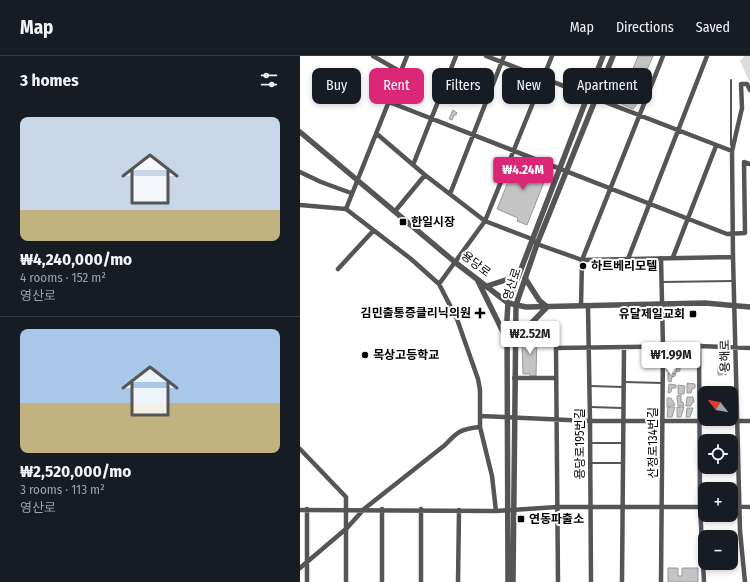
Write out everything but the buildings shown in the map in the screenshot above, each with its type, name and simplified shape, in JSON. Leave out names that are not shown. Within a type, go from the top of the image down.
[{"type":"street","points":[[373,56],[394,68]]},
{"type":"street","points":[[402,68],[407,56]]},
{"type":"street","points":[[414,165],[456,56]]},
{"type":"street","points":[[486,56],[517,68]]},
{"type":"street","points":[[450,194],[504,56]]},
{"type":"street","points":[[547,68],[552,56]]},
{"type":"street","name":"영산로","points":[[598,68],[603,56]]},
{"type":"street","name":"영산로","points":[[608,68],[613,56]]},
{"type":"street","points":[[581,306],[582,260],[663,56]]},
{"type":"street","points":[[628,259],[707,56]]},
{"type":"street","name":"용해로","points":[[736,386],[734,346],[735,305],[732,256],[732,151],[742,108],[741,84],[747,84],[750,90]]},
{"type":"street","points":[[346,209],[351,193],[377,134],[388,104]]},
{"type":"street","points":[[394,104],[566,172],[733,235],[747,233],[744,162],[750,164]]},
{"type":"street","points":[[440,284],[485,221],[532,104]]},
{"type":"street","name":"영산로","points":[[513,582],[507,418],[508,303],[585,104]]},
{"type":"street","name":"영산로","points":[[508,582],[514,418],[516,305],[537,244],[593,104]]},
{"type":"street","points":[[610,104],[732,151]]},
{"type":"street","name":"용당로","points":[[300,132],[396,210],[456,263],[508,303],[526,307],[588,307],[705,303],[750,307]]},
{"type":"street","points":[[377,134],[425,175],[485,221],[532,239],[537,244],[582,260],[732,256]]},
{"type":"street","points":[[674,257],[716,146]]},
{"type":"street","points":[[300,172],[321,182],[351,193]]},
{"type":"street","points":[[396,210],[425,175]]},
{"type":"street","points":[[300,205],[346,209],[411,259],[440,284],[457,319],[478,379],[480,427],[490,466],[496,511]]},
{"type":"street","points":[[338,269],[342,267],[373,231]]},
{"type":"street","name":"산정로134번길","points":[[661,258],[663,347],[661,582]]},
{"type":"street","points":[[487,286],[518,276]]},
{"type":"street","points":[[476,277],[507,339]]},
{"type":"street","points":[[515,340],[547,307],[540,300],[525,278]]},
{"type":"street","name":"용당로195번길","points":[[588,307],[590,386],[590,582]]},
{"type":"street","points":[[699,346],[699,386]]},
{"type":"street","points":[[558,582],[556,348],[734,346],[750,348]]},
{"type":"street","points":[[622,582],[624,348]]},
{"type":"street","points":[[514,378],[556,378]]},
{"type":"street","points":[[480,416],[590,421],[698,421]]},
{"type":"street","points":[[738,421],[750,421]]},
{"type":"street","points":[[699,426],[701,482]]},
{"type":"street","name":"용해로","points":[[737,426],[745,582]]},
{"type":"street","points":[[300,568],[346,528],[364,509],[445,445],[456,432],[468,428],[480,427]]},
{"type":"street","points":[[300,450],[346,497],[346,582]]},
{"type":"street","points":[[740,506],[750,507]]},
{"type":"street","points":[[300,510],[421,509],[496,511],[557,507],[698,507]]},
{"type":"street","points":[[307,509],[307,582]]},
{"type":"street","points":[[382,509],[382,582]]},
{"type":"street","points":[[421,509],[421,582]]},
{"type":"street","points":[[458,582],[459,510]]},
{"type":"street","points":[[702,522],[704,582]]},
{"type":"lane","points":[[731,80],[732,151]]},
{"type":"lane","points":[[661,282],[733,281]]},
{"type":"lane","points":[[590,386],[663,383]]},
{"type":"lane","points":[[590,407],[623,408]]},
{"type":"lane","points":[[590,443],[623,443]]},
{"type":"lane","points":[[590,463],[623,464]]},
{"type":"shaded area","points":[[745,56],[750,56],[750,83],[740,61]]},
{"type":"place","name":"한일시장","points":[[403,222]]},
{"type":"place","name":"하트베리모텔","points":[[583,266]]},
{"type":"place","name":"김민출통증클리닉의원","points":[[480,313]]},
{"type":"place","name":"유달제일교회","points":[[693,314]]},
{"type":"place","name":"목상고등학교","points":[[365,355]]},
{"type":"place","name":"연동파출소","points":[[521,519]]}]
